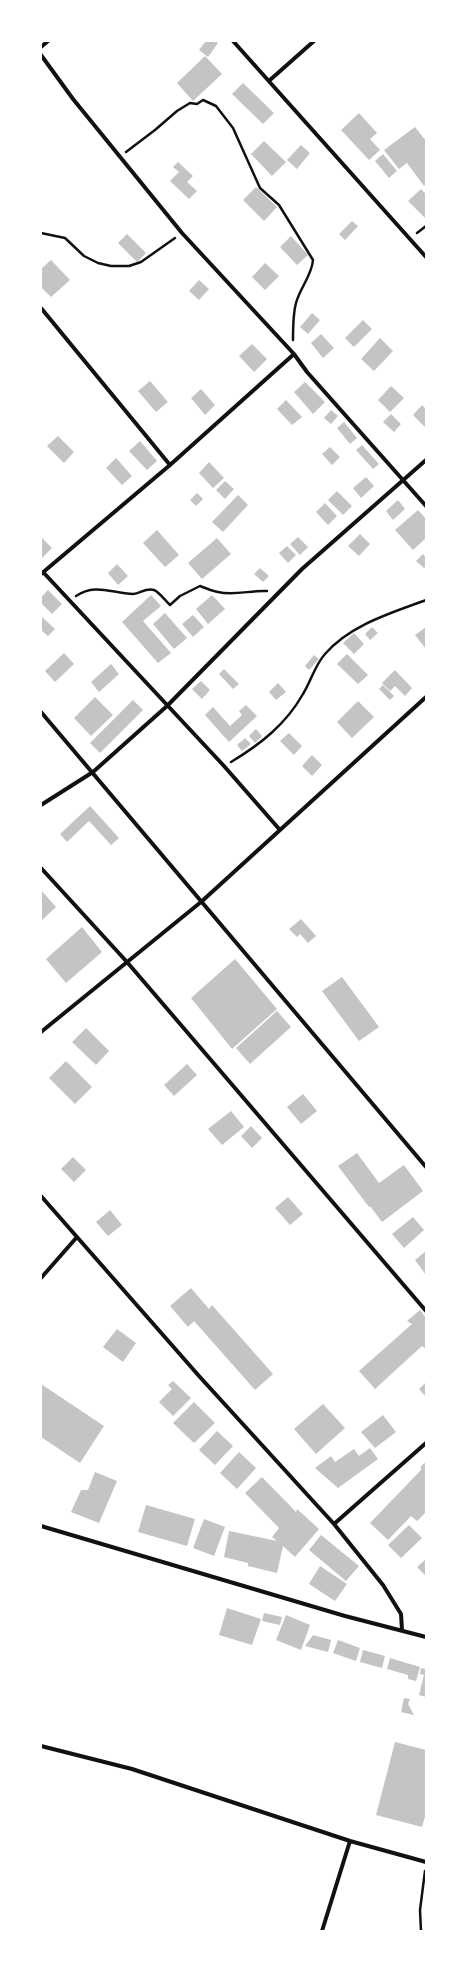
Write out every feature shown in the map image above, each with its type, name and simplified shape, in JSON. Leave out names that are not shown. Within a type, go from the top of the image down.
[{"type":"street","points":[[41,47],[48,41]]},
{"type":"street","points":[[233,41],[270,80],[426,257]]},
{"type":"street","points":[[270,80],[314,41]]},
{"type":"street","points":[[41,55],[73,99],[182,233],[294,354],[307,372],[426,506]]},
{"type":"street","points":[[41,308],[170,465]]},
{"type":"street","points":[[280,830],[224,766],[42,573],[170,465],[294,354]]},
{"type":"street","points":[[41,805],[93,772],[167,706],[302,569],[426,460]]},
{"type":"street","points":[[41,1032],[201,902],[256,850],[426,698]]},
{"type":"street","points":[[41,712],[426,1167]]},
{"type":"street","points":[[41,868],[127,962],[426,1311]]},
{"type":"street","points":[[41,1196],[199,1376],[334,1524],[383,1585],[400,1614],[402,1630]]},
{"type":"street","points":[[41,1278],[76,1237]]},
{"type":"street","points":[[334,1524],[426,1443]]},
{"type":"street","points":[[41,1526],[345,1616],[426,1637]]},
{"type":"street","points":[[41,1746],[140,1772],[350,1841],[426,1862]]},
{"type":"street","points":[[322,1931],[350,1841]]},
{"type":"path","points":[[120,156],[155,130],[177,111],[190,103],[197,104],[204,100],[216,106],[233,128],[260,188],[279,205],[313,260],[312,268],[304,282],[296,304],[293,328],[294,354]]},
{"type":"path","points":[[41,233],[65,238],[84,256],[98,263],[111,266],[129,266],[141,262],[182,233]]},
{"type":"path","points":[[69,600],[84,590],[93,588],[135,594],[146,589],[154,590],[170,604],[180,596],[200,586],[220,593],[239,593],[252,590],[271,592]]},
{"type":"path","points":[[224,766],[253,748],[281,725],[295,708],[310,682],[319,661],[325,653],[343,638],[361,627],[426,600]]},
{"type":"path","points":[[420,1931],[420,1910],[426,1862]]},
{"type":"building","points":[[206,41],[215,41],[218,43],[208,57],[199,50]]},
{"type":"building","points":[[205,56],[222,74],[193,101],[177,83]]},
{"type":"building","points":[[243,83],[274,113],[263,124],[232,94]]},
{"type":"building","points":[[359,113],[377,133],[370,139],[380,150],[369,160],[341,130]]},
{"type":"building","points":[[415,127],[426,141],[426,184],[424,186],[407,163],[399,169],[384,150]]},
{"type":"building","points":[[264,141],[286,162],[272,176],[251,154]]},
{"type":"building","points":[[301,145],[310,153],[297,169],[287,160]]},
{"type":"building","points":[[383,154],[397,171],[389,178],[375,161]]},
{"type":"building","points":[[178,162],[193,176],[187,182],[197,191],[189,199],[170,181],[179,172],[173,167]]},
{"type":"building","points":[[256,187],[277,207],[264,221],[243,200]]},
{"type":"building","points":[[421,189],[426,194],[426,219],[408,201]]},
{"type":"building","points":[[352,221],[358,226],[345,240],[339,234]]},
{"type":"building","points":[[127,234],[146,253],[137,262],[118,243]]},
{"type":"building","points":[[291,236],[308,255],[297,265],[280,247]]},
{"type":"building","points":[[51,260],[70,280],[51,297],[41,287],[41,269]]},
{"type":"building","points":[[265,263],[279,276],[265,290],[252,277]]},
{"type":"building","points":[[199,280],[209,289],[199,300],[189,291]]},
{"type":"building","points":[[312,313],[320,320],[308,334],[300,327]]},
{"type":"building","points":[[363,320],[372,329],[354,347],[345,338]]},
{"type":"building","points":[[321,334],[334,348],[323,358],[311,343]]},
{"type":"building","points":[[380,338],[393,351],[374,371],[361,359]]},
{"type":"building","points":[[252,344],[267,359],[254,372],[239,356]]},
{"type":"building","points":[[150,381],[168,402],[156,412],[138,391]]},
{"type":"building","points":[[305,382],[325,402],[313,414],[294,392]]},
{"type":"building","points":[[391,386],[404,398],[390,412],[378,400]]},
{"type":"building","points":[[201,389],[215,405],[205,415],[191,398]]},
{"type":"building","points":[[286,400],[302,417],[292,425],[277,409]]},
{"type":"building","points":[[422,405],[426,409],[426,428],[413,415]]},
{"type":"building","points":[[331,410],[338,416],[331,424],[324,418]]},
{"type":"building","points":[[391,414],[401,424],[394,432],[383,422]]},
{"type":"building","points":[[344,422],[357,438],[350,444],[337,428]]},
{"type":"building","points":[[58,436],[74,452],[64,463],[47,446]]},
{"type":"building","points":[[140,441],[157,461],[147,470],[129,451]]},
{"type":"building","points":[[362,445],[379,464],[373,469],[356,450]]},
{"type":"building","points":[[330,447],[340,457],[332,465],[322,454]]},
{"type":"building","points":[[116,458],[132,476],[122,485],[106,468]]},
{"type":"building","points":[[209,462],[224,478],[213,488],[199,473]]},
{"type":"building","points":[[366,477],[374,486],[361,498],[353,488]]},
{"type":"building","points":[[225,481],[234,489],[225,499],[216,490]]},
{"type":"building","points":[[337,491],[352,506],[343,515],[328,500]]},
{"type":"building","points":[[197,493],[203,499],[196,506],[190,500]]},
{"type":"building","points":[[238,495],[248,505],[223,532],[212,522]]},
{"type":"building","points":[[398,500],[405,509],[393,520],[386,511]]},
{"type":"building","points":[[325,503],[337,516],[328,525],[316,512]]},
{"type":"building","points":[[418,510],[426,519],[426,538],[413,550],[395,530]]},
{"type":"building","points":[[157,530],[179,555],[165,567],[143,543]]},
{"type":"building","points":[[360,534],[370,544],[359,556],[348,546]]},
{"type":"building","points":[[41,537],[52,548],[41,559]]},
{"type":"building","points":[[298,537],[308,547],[300,555],[290,544]]},
{"type":"building","points":[[217,538],[231,554],[202,579],[188,563]]},
{"type":"building","points":[[287,546],[296,555],[288,563],[279,553]]},
{"type":"building","points":[[423,554],[426,558],[426,566],[424,568],[416,561]]},
{"type":"building","points":[[117,564],[128,576],[118,585],[108,573]]},
{"type":"building","points":[[260,568],[269,576],[263,582],[254,574]]},
{"type":"building","points":[[48,590],[62,604],[52,614],[41,603],[41,597]]},
{"type":"building","points":[[151,595],[161,606],[143,621],[171,653],[158,663],[122,622]]},
{"type":"building","points":[[212,595],[225,609],[208,624],[196,609]]},
{"type":"building","points":[[165,613],[187,638],[174,649],[153,624]]},
{"type":"building","points":[[193,615],[204,627],[193,637],[182,624]]},
{"type":"building","points":[[41,616],[55,629],[48,636],[41,630]]},
{"type":"building","points":[[372,627],[378,633],[370,640],[365,634]]},
{"type":"building","points":[[426,627],[426,649],[415,635]]},
{"type":"building","points":[[354,633],[364,644],[354,654],[343,643]]},
{"type":"building","points":[[64,653],[74,664],[55,682],[45,671]]},
{"type":"building","points":[[347,654],[368,675],[358,684],[337,664]]},
{"type":"building","points":[[314,655],[319,659],[309,670],[305,666]]},
{"type":"building","points":[[111,664],[119,674],[99,692],[91,682]]},
{"type":"building","points":[[224,669],[239,684],[233,689],[219,674]]},
{"type":"building","points":[[395,670],[412,688],[405,696],[395,686],[390,691],[382,683]]},
{"type":"building","points":[[201,681],[210,690],[202,699],[192,689]]},
{"type":"building","points":[[278,683],[286,692],[276,700],[269,692]]},
{"type":"building","points":[[383,685],[394,696],[390,700],[379,689]]},
{"type":"building","points":[[95,697],[113,715],[91,736],[74,718]]},
{"type":"building","points":[[133,700],[143,710],[100,753],[90,743]]},
{"type":"building","points":[[358,701],[374,717],[352,738],[337,722]]},
{"type":"building","points":[[246,705],[257,716],[229,742],[205,715],[213,707],[230,726],[242,715],[239,711]]},
{"type":"building","points":[[256,729],[262,736],[255,743],[249,736]]},
{"type":"building","points":[[289,733],[302,746],[294,755],[280,741]]},
{"type":"building","points":[[245,738],[251,744],[242,751],[237,745]]},
{"type":"building","points":[[312,755],[322,765],[312,776],[302,766]]},
{"type":"building","points":[[90,806],[119,838],[111,845],[89,821],[67,842],[60,834]]},
{"type":"building","points":[[41,890],[56,907],[41,921]]},
{"type":"building","points":[[301,919],[316,936],[308,943],[300,934],[297,937],[289,929]]},
{"type":"building","points":[[82,927],[102,952],[66,983],[46,959]]},
{"type":"building","points":[[235,959],[277,1009],[232,1049],[191,998]]},
{"type":"building","points":[[342,977],[379,1027],[359,1041],[322,991]]},
{"type":"building","points":[[277,1011],[291,1027],[250,1064],[236,1048]]},
{"type":"building","points":[[86,1028],[109,1051],[96,1065],[72,1042]]},
{"type":"building","points":[[66,1061],[92,1087],[75,1104],[49,1078]]},
{"type":"building","points":[[187,1064],[197,1075],[174,1096],[164,1085]]},
{"type":"building","points":[[303,1094],[317,1111],[301,1124],[287,1107]]},
{"type":"building","points":[[231,1111],[244,1127],[222,1145],[208,1129]]},
{"type":"building","points":[[251,1126],[262,1138],[252,1148],[241,1136]]},
{"type":"building","points":[[357,1153],[379,1183],[404,1165],[423,1191],[382,1222],[338,1166]]},
{"type":"building","points":[[73,1157],[86,1170],[74,1182],[61,1169]]},
{"type":"building","points":[[288,1197],[303,1214],[290,1225],[275,1208]]},
{"type":"building","points":[[110,1210],[122,1225],[108,1236],[96,1222]]},
{"type":"building","points":[[413,1217],[424,1230],[404,1248],[392,1234]]},
{"type":"building","points":[[426,1251],[426,1275],[415,1260]]},
{"type":"building","points":[[191,1288],[209,1309],[212,1305],[273,1374],[255,1390],[194,1321],[188,1327],[170,1306]]},
{"type":"building","points":[[420,1310],[426,1318],[426,1349],[422,1346],[375,1389],[359,1371],[412,1324],[407,1321]]},
{"type":"building","points":[[117,1329],[136,1343],[123,1362],[103,1347]]},
{"type":"building","points":[[173,1381],[191,1398],[173,1416],[159,1402],[172,1389],[168,1385]]},
{"type":"building","points":[[426,1382],[426,1397],[419,1389]]},
{"type":"building","points":[[41,1384],[104,1426],[80,1463],[41,1437]]},
{"type":"building","points":[[194,1402],[215,1423],[194,1443],[173,1423]]},
{"type":"building","points":[[323,1404],[345,1428],[316,1454],[294,1429]]},
{"type":"building","points":[[383,1415],[396,1432],[375,1448],[361,1432]]},
{"type":"building","points":[[217,1431],[233,1446],[215,1465],[199,1450]]},
{"type":"building","points":[[370,1448],[378,1459],[338,1488],[315,1468],[331,1456],[335,1462],[354,1449],[359,1456]]},
{"type":"building","points":[[239,1452],[256,1468],[237,1489],[220,1473]]},
{"type":"building","points":[[426,1462],[426,1512],[417,1521],[411,1516],[388,1540],[370,1523],[421,1470],[421,1466]]},
{"type":"building","points":[[95,1472],[117,1481],[99,1523],[71,1512],[81,1490],[88,1490]]},
{"type":"building","points":[[262,1477],[296,1512],[297,1509],[319,1529],[295,1557],[283,1546],[277,1573],[248,1566],[248,1563],[224,1557],[229,1531],[277,1541],[272,1537],[279,1528],[245,1493]]},
{"type":"building","points":[[146,1505],[195,1519],[187,1546],[138,1532]]},
{"type":"building","points":[[204,1519],[225,1527],[214,1556],[193,1548]]},
{"type":"building","points":[[409,1525],[422,1538],[401,1558],[388,1545]]},
{"type":"building","points":[[321,1535],[359,1566],[346,1581],[309,1550]]},
{"type":"building","points":[[426,1559],[426,1576],[417,1567]]},
{"type":"building","points":[[320,1566],[347,1584],[335,1601],[309,1584]]},
{"type":"building","points":[[227,1608],[261,1619],[252,1645],[219,1635]]},
{"type":"building","points":[[264,1613],[282,1617],[280,1625],[262,1621]]},
{"type":"building","points":[[286,1615],[310,1625],[301,1650],[276,1640]]},
{"type":"building","points":[[313,1635],[331,1640],[328,1652],[305,1646]]},
{"type":"building","points":[[338,1640],[360,1648],[356,1661],[333,1653]]},
{"type":"building","points":[[363,1650],[385,1656],[382,1668],[360,1662]]},
{"type":"building","points":[[390,1658],[420,1667],[416,1681],[408,1679],[408,1675],[387,1669]]},
{"type":"building","points":[[421,1668],[426,1669],[426,1697],[419,1695],[424,1675],[420,1674]]},
{"type":"building","points":[[404,1698],[410,1699],[408,1704],[414,1715],[401,1712]]},
{"type":"building","points":[[395,1742],[426,1750],[426,1813],[422,1827],[376,1815]]}]
